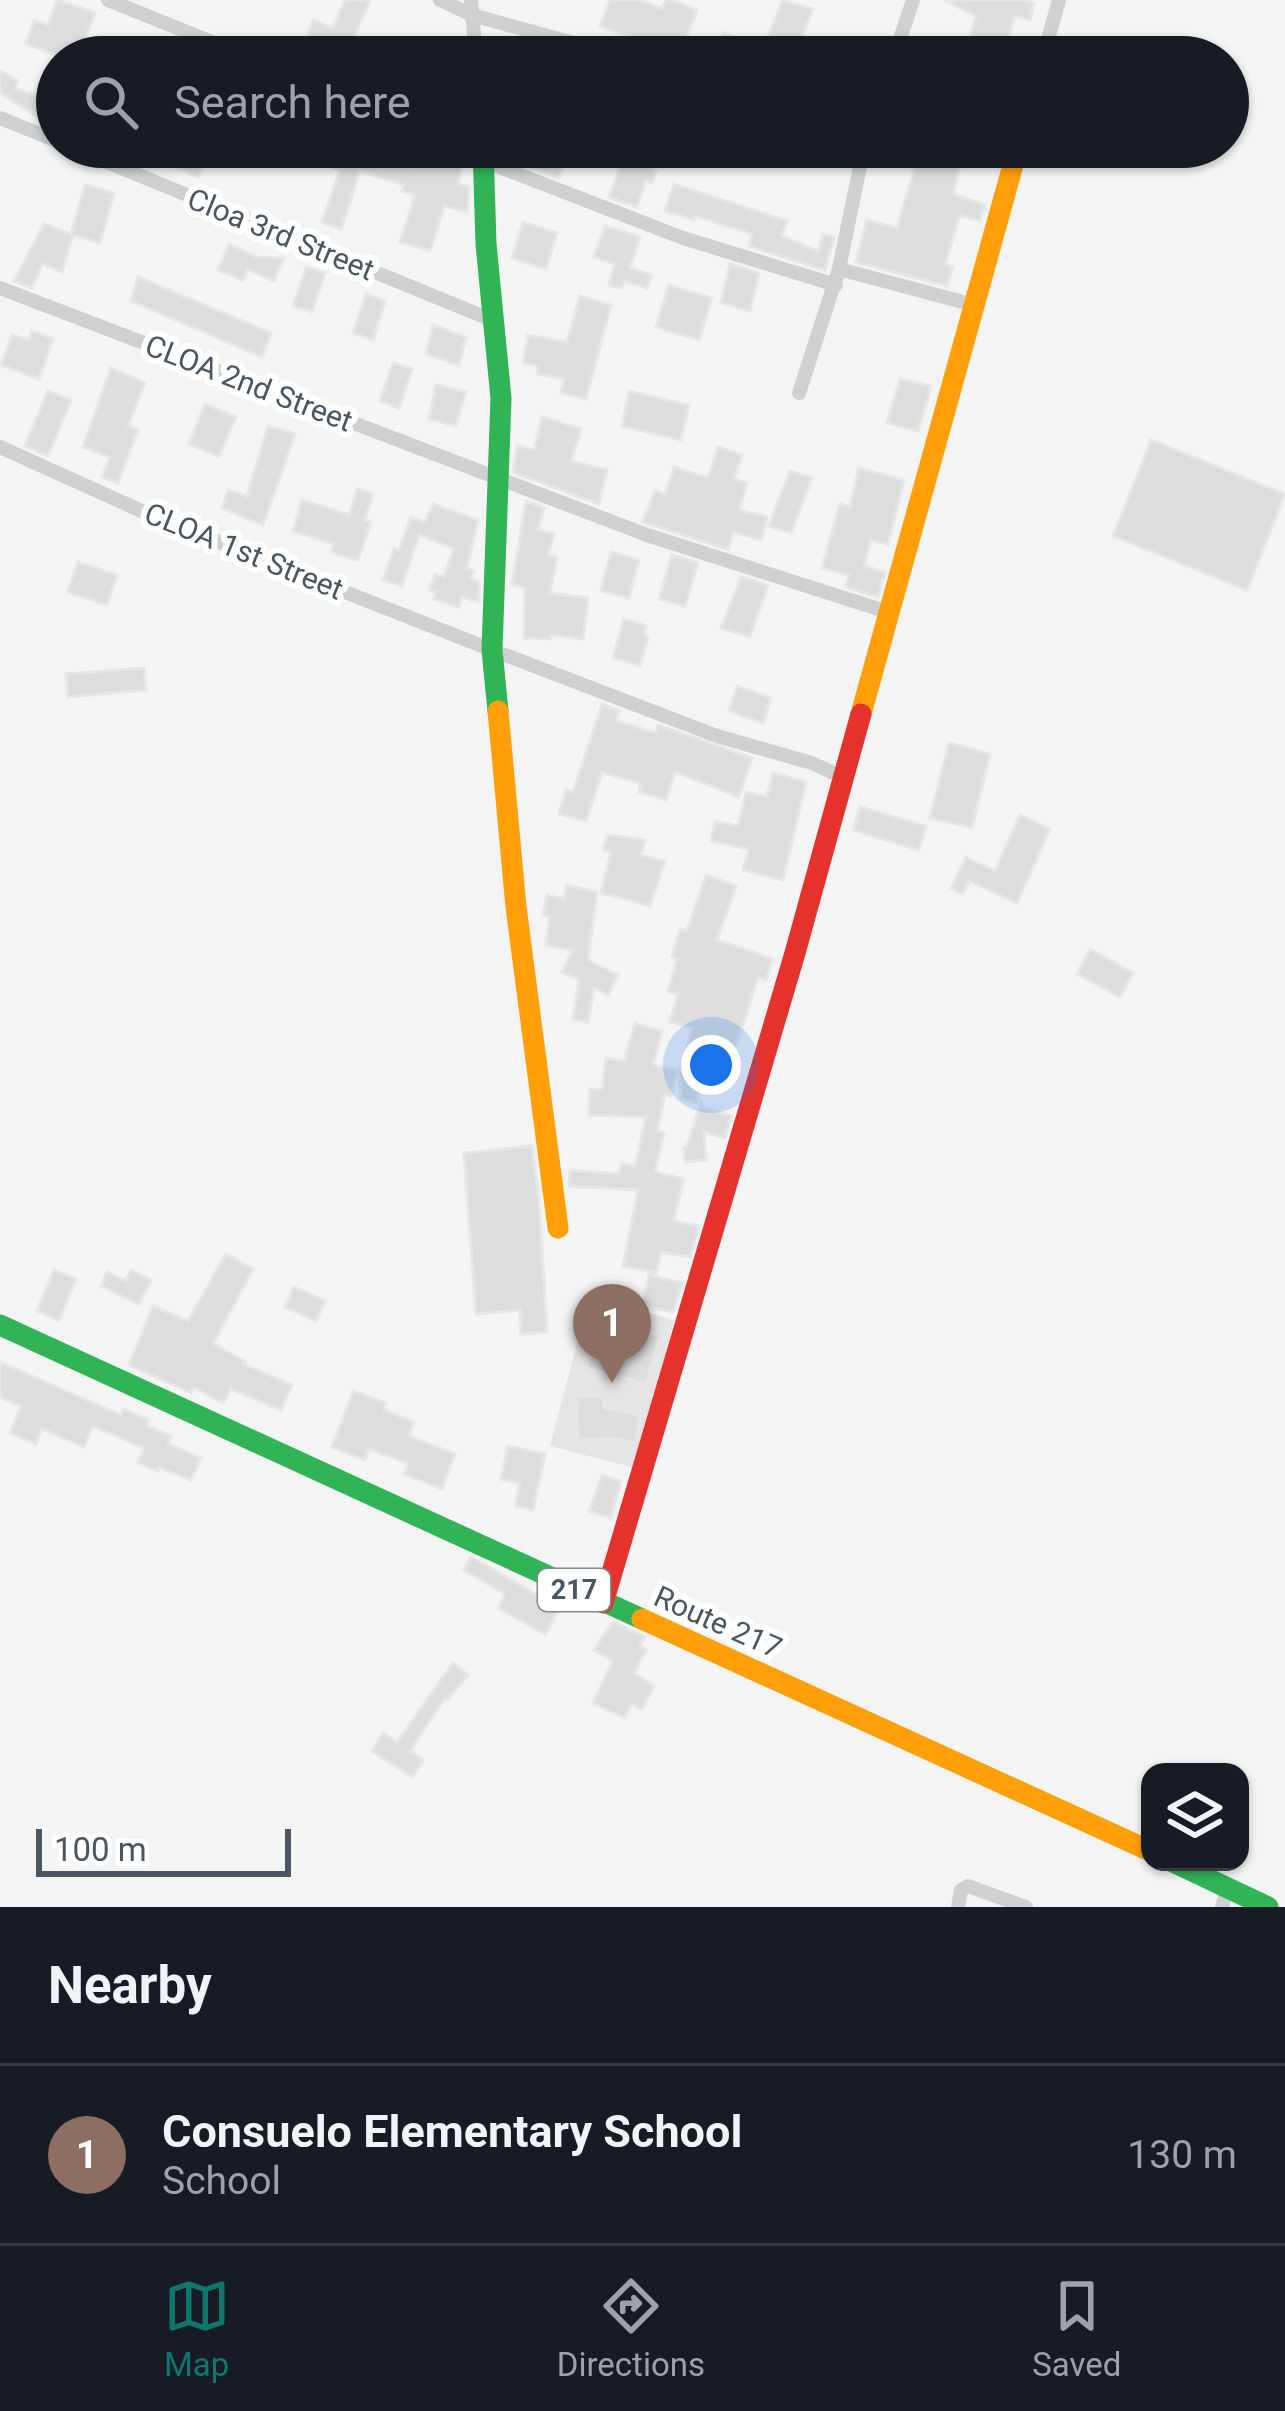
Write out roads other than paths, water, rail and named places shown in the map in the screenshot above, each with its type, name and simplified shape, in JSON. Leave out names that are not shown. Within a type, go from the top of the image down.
[{"type":"street","points":[[108,0],[197,36]]},
{"type":"street","points":[[440,0],[559,36]]},
{"type":"street","points":[[901,36],[913,0]]},
{"type":"street","points":[[1049,36],[1059,0]]},
{"type":"street","points":[[0,118],[36,133]]},
{"type":"street","name":"Cloa 3rd Street","points":[[121,168],[492,320]]},
{"type":"street","points":[[482,168],[501,398],[492,650],[515,907],[558,1228]]},
{"type":"street","points":[[519,168],[683,238],[974,305]]},
{"type":"street","points":[[799,393],[838,277],[860,168]]},
{"type":"street","points":[[602,1603],[844,778],[1012,168]]},
{"type":"street","name":"CLOA 2nd Street","points":[[0,288],[677,545],[888,612]]},
{"type":"street","name":"CLOA 1st Street","points":[[0,447],[148,514],[492,650],[717,736],[812,763],[844,778]]},
{"type":"street","name":"Route 217","points":[[0,1325],[1141,1847]]},
{"type":"street","points":[[1186,1871],[1225,1898],[1259,1905]]},
{"type":"street","points":[[958,1907],[961,1890],[968,1886],[1026,1907]]},
{"type":"place","name":"Consuelo Elementary School","points":[[612,1383]]}]
